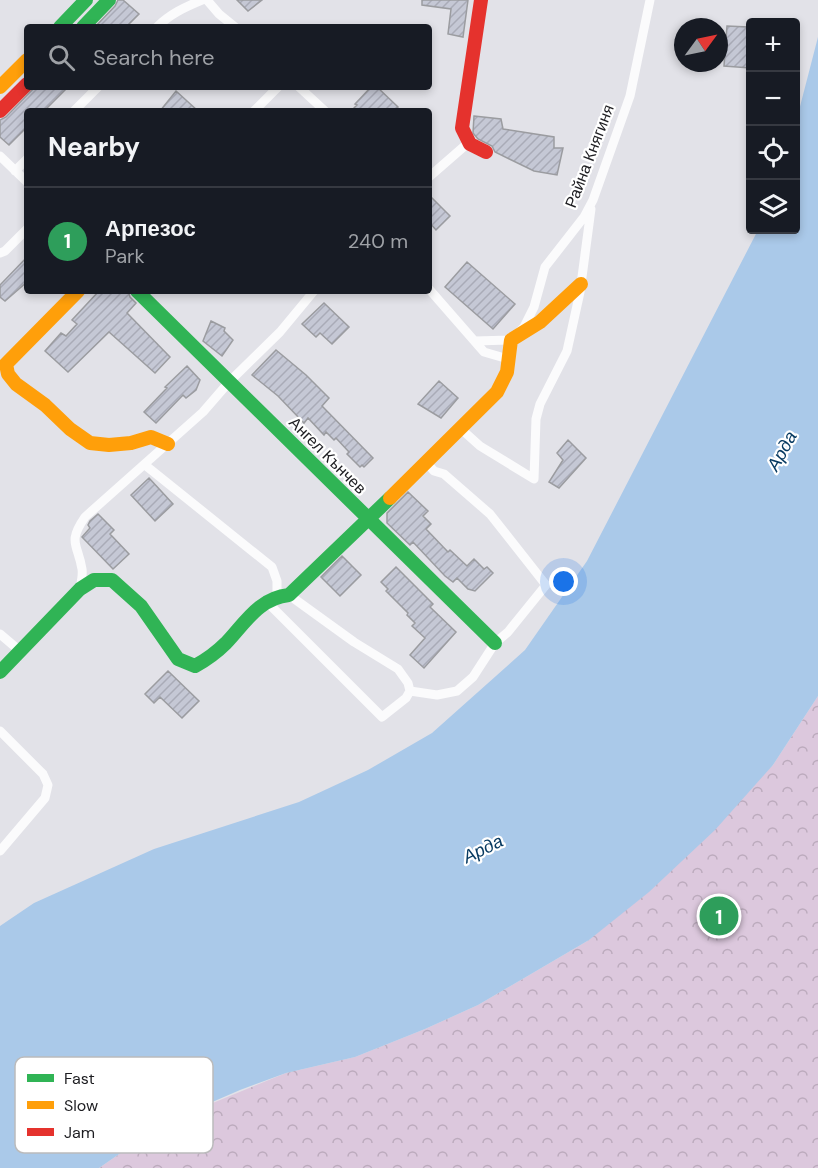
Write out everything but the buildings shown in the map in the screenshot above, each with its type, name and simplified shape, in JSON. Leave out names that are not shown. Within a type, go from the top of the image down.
[{"type":"street","points":[[63,24],[87,0]]},
{"type":"street","points":[[86,24],[109,0]]},
{"type":"street","points":[[160,24],[183,7],[202,0]]},
{"type":"street","points":[[207,0],[231,24]]},
{"type":"street","points":[[482,0],[462,128],[468,143],[473,148],[486,152]]},
{"type":"street","name":"Райна Княгиня","points":[[80,589],[94,580],[112,580],[141,606],[178,659],[195,666],[213,656],[246,619],[278,597],[368,518],[491,400],[508,376],[511,340],[524,327],[534,307],[545,267],[584,217],[593,200],[630,96],[650,0]]},
{"type":"street","points":[[0,87],[24,63]]},
{"type":"street","points":[[0,111],[24,87]]},
{"type":"street","points":[[77,108],[95,90]]},
{"type":"street","points":[[257,108],[275,90]]},
{"type":"street","points":[[302,90],[322,108]]},
{"type":"street","points":[[432,174],[468,143]]},
{"type":"street","points":[[0,156],[24,179]]},
{"type":"street","points":[[15,171],[24,162]]},
{"type":"street","points":[[460,428],[480,446],[534,479],[536,419],[540,404],[567,351],[581,284],[593,200]]},
{"type":"street","points":[[0,253],[5,251],[24,231]]},
{"type":"street","points":[[476,341],[511,340],[529,333],[581,284]]},
{"type":"street","points":[[432,293],[484,352],[508,359]]},
{"type":"street","points":[[75,294],[6,364],[8,374],[16,384],[90,443],[109,445],[131,443],[151,437],[168,444]]},
{"type":"street","name":"Ангел Кънчев","points":[[140,294],[495,643]]},
{"type":"street","points":[[0,672],[80,589],[83,571],[74,544],[77,529],[85,518],[203,412],[229,382],[280,332],[312,294]]},
{"type":"street","points":[[410,691],[437,695],[457,691],[473,677],[495,643],[508,632],[546,585],[490,514],[444,474],[434,471],[427,463]]},
{"type":"street","points":[[145,465],[272,567],[277,581],[278,597],[382,717],[406,698],[410,691],[408,683],[398,669],[278,597]]},
{"type":"street","points":[[0,634],[20,651]]},
{"type":"street","points":[[0,731],[44,774],[48,785],[45,798],[0,851]]},
{"type":"green space","points":[[818,696],[818,1168],[99,1168],[121,1153],[213,1153],[213,1103],[286,1073],[355,1057],[425,1029],[478,1005],[589,940],[773,765]]},
{"type":"water","name":"Арда","points":[[818,37],[818,696],[773,765],[715,830],[649,892],[589,940],[478,1005],[355,1057],[286,1073],[213,1102],[213,1057],[15,1057],[15,1153],[121,1153],[99,1168],[0,1168],[0,926],[34,903],[154,849],[299,802],[368,770],[432,733],[525,650],[587,561],[756,234],[800,234],[800,107]]},
{"type":"traffic: fast","points":[[63,24],[86,0]]},
{"type":"traffic: fast","points":[[86,24],[109,0]]},
{"type":"traffic: fast","points":[[140,294],[495,643]]},
{"type":"traffic: fast","points":[[0,672],[80,589],[94,580],[112,580],[141,606],[178,659],[195,666],[223,646],[261,606],[278,597],[289,595],[390,498]]},
{"type":"traffic: slow","points":[[0,87],[24,63]]},
{"type":"traffic: slow","points":[[390,498],[497,392],[507,372],[511,340],[540,322],[581,284]]},
{"type":"traffic: slow","points":[[75,294],[6,364],[8,374],[16,384],[90,443],[109,445],[131,443],[151,437],[168,444]]},
{"type":"traffic: jam","points":[[481,0],[462,128],[470,144],[486,152]]},
{"type":"traffic: jam","points":[[0,111],[24,87]]},
{"type":"place","name":"Арпезос","points":[[719,916]]}]
